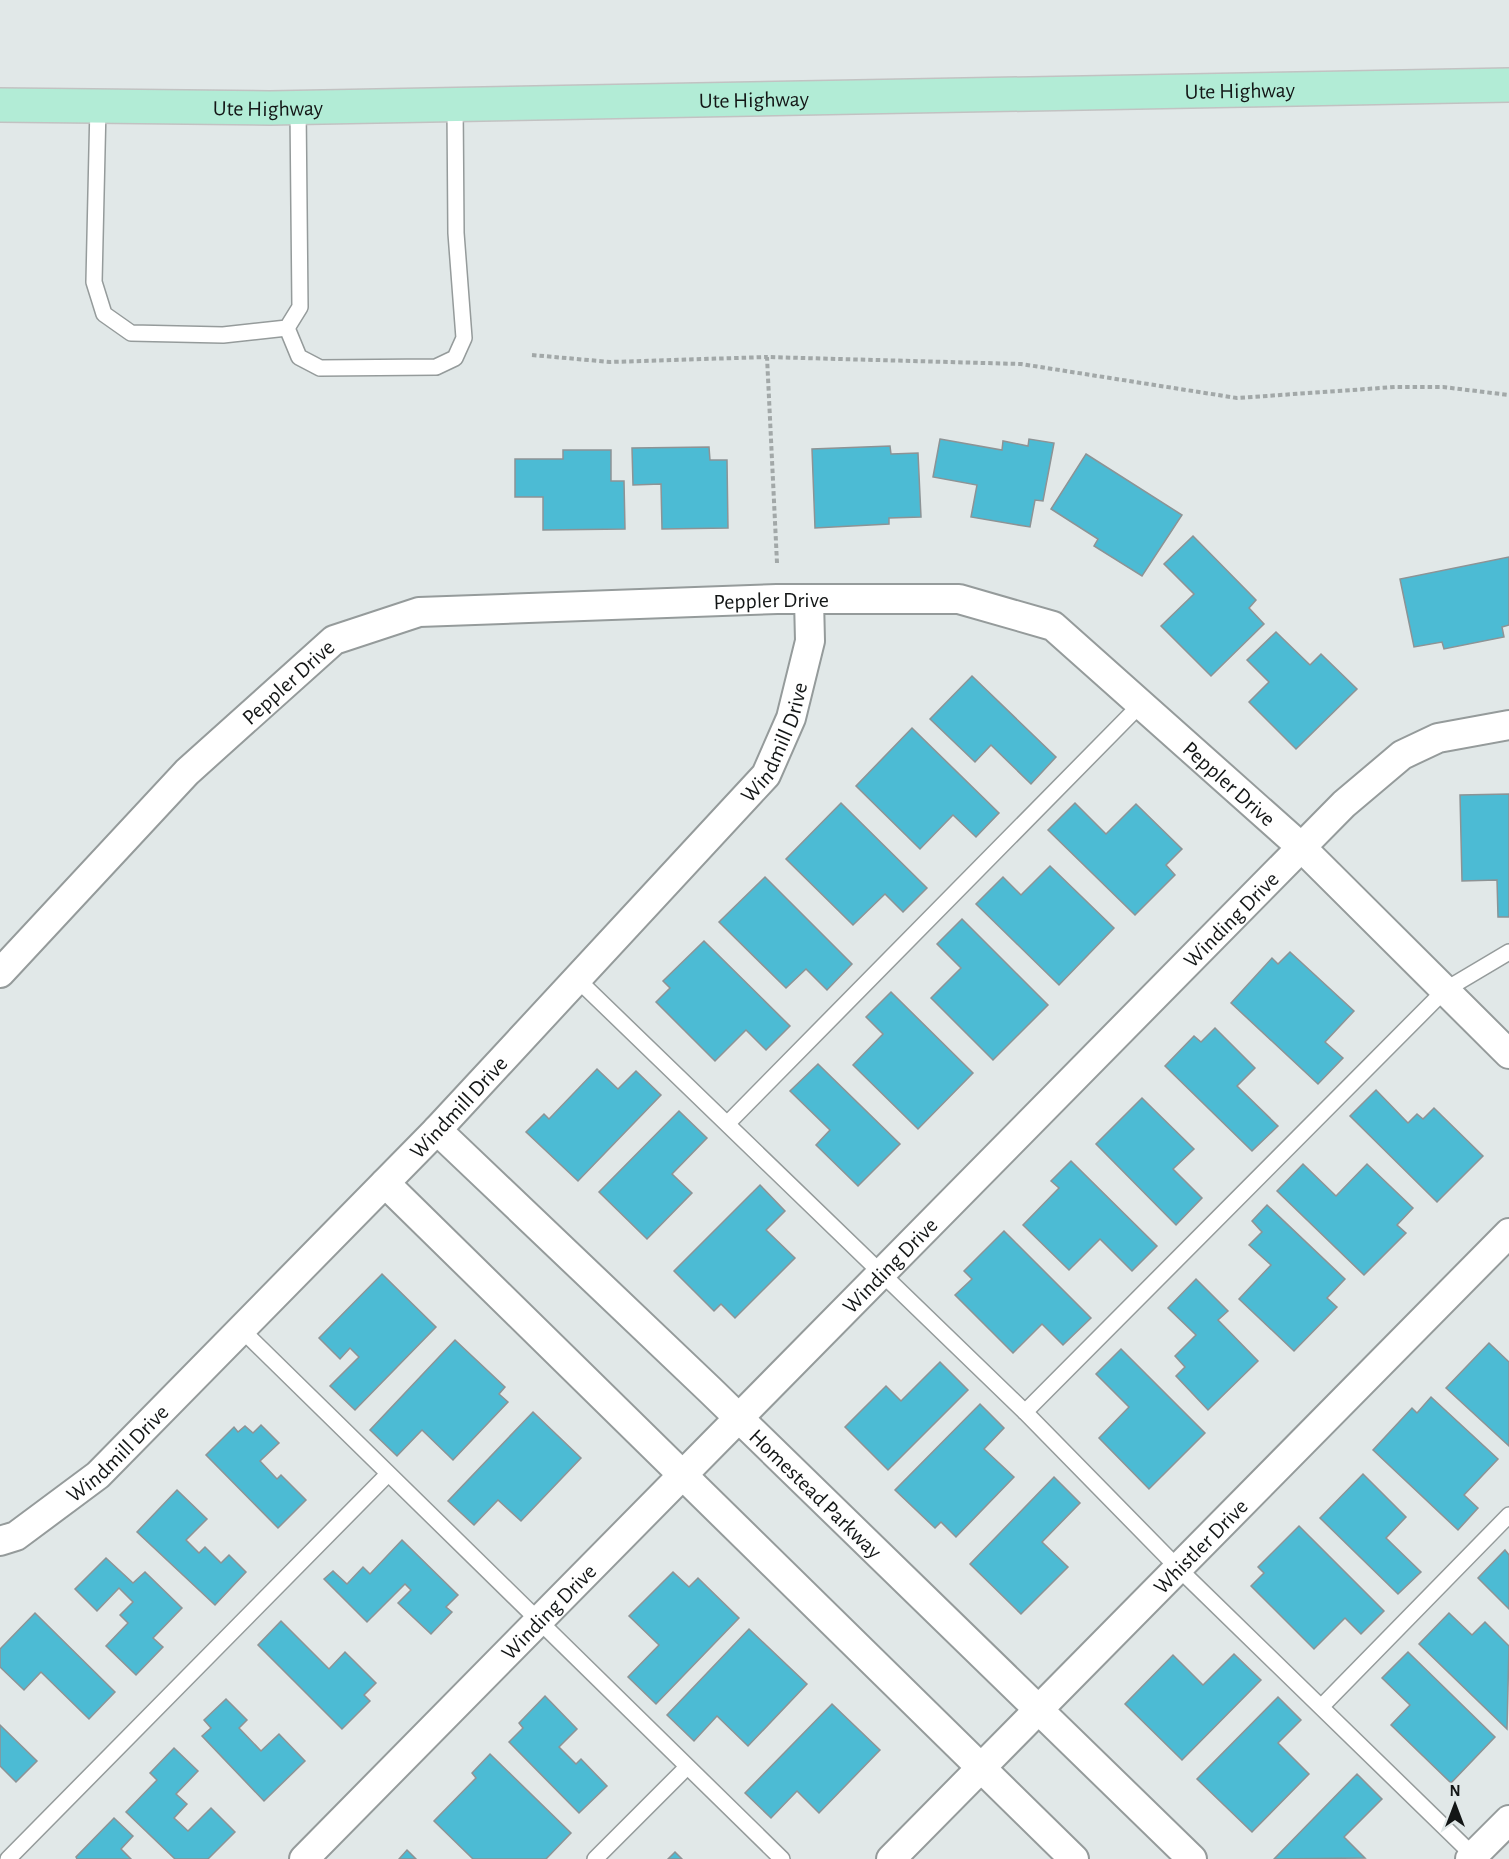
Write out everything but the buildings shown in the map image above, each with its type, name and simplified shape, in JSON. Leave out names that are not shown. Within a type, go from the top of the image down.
[{"type":"main road","name":"Ute Highway","points":[[0,105],[298,107],[1509,85]]},
{"type":"street","name":"Peppler Drive","points":[[0,973],[187,772],[334,640],[419,612],[810,599],[959,599],[1053,626],[1300,846],[1509,1054]]},
{"type":"street","name":"Windmill Drive","points":[[0,1541],[16,1536],[98,1475],[437,1130],[766,774],[791,718],[810,641],[810,599]]},
{"type":"street","name":"Winding Drive","points":[[304,1859],[1300,846],[1402,755],[1438,738],[1509,725]]},
{"type":"street","name":"Homestead Parkway","points":[[437,1130],[739,1418],[1192,1859]]},
{"type":"street","points":[[384,1183],[1074,1859]]},
{"type":"street","name":"Whistler Drive","points":[[891,1859],[1177,1567],[1273,1474],[1438,1302],[1509,1233]]},
{"type":"street","points":[[1474,1858],[1509,1820]]},
{"type":"lane","points":[[287,328],[299,357],[320,368],[436,367],[455,358],[464,338],[456,232],[455,104]]},
{"type":"lane","points":[[98,106],[94,282],[104,314],[131,333],[224,335],[287,328]]},
{"type":"lane","points":[[287,328],[300,307],[302,279],[298,107]]},
{"type":"lane","points":[[728,1123],[1141,704]]},
{"type":"lane","points":[[1025,1412],[1445,990],[1509,952]]},
{"type":"lane","points":[[577,979],[1025,1412],[1177,1567],[1322,1706],[1474,1858]]},
{"type":"lane","points":[[241,1329],[782,1859]]},
{"type":"lane","points":[[8,1859],[388,1474]]},
{"type":"lane","points":[[1322,1706],[1509,1515]]},
{"type":"lane","points":[[595,1859],[687,1767]]},
{"type":"path","points":[[532,355],[610,362],[767,357],[1021,364],[1237,398],[1395,387],[1443,387],[1509,395]]},
{"type":"path","points":[[767,357],[777,563]]}]
